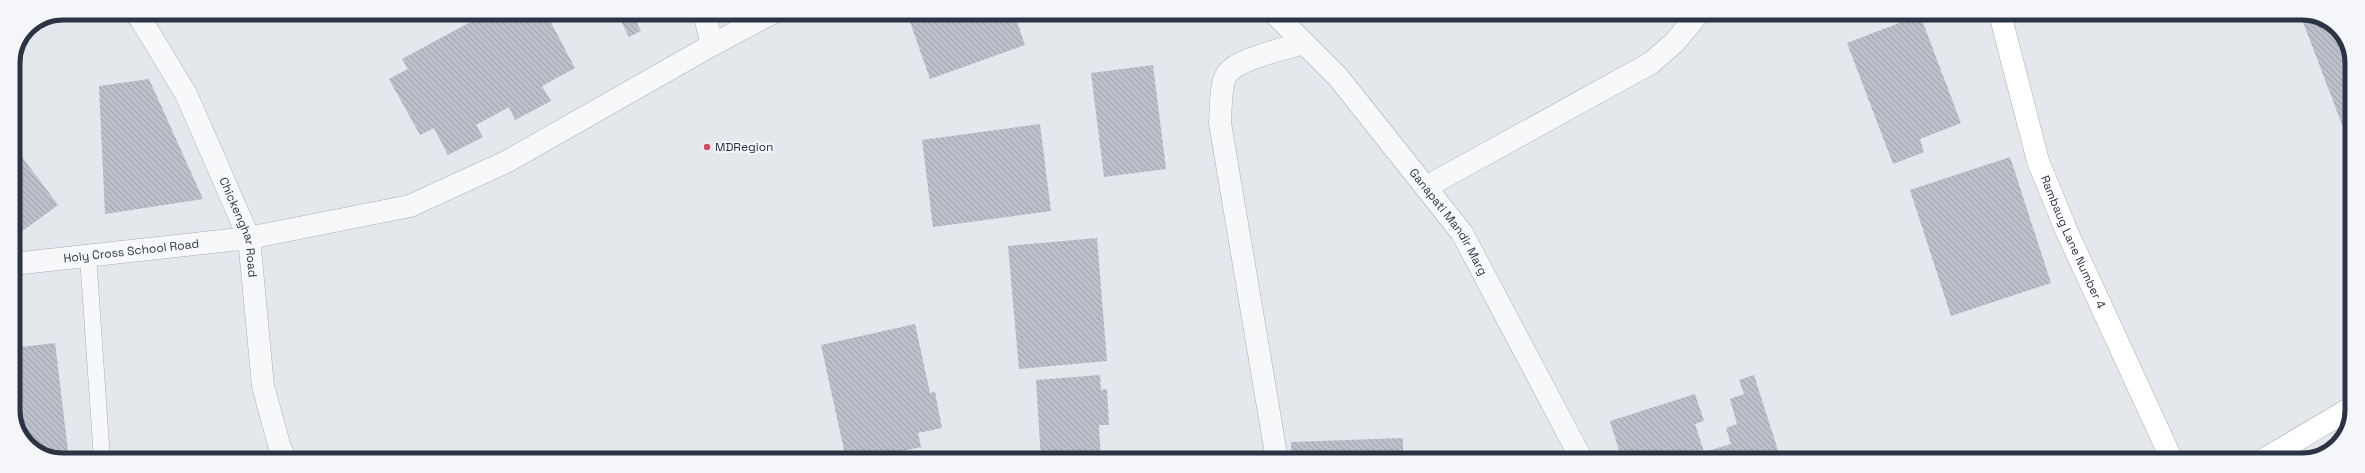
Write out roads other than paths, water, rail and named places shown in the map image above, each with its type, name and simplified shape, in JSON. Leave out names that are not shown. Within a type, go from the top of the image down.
[{"type":"street","name":"Chickenghar Road","points":[[141,20],[186,94],[249,238],[263,386],[280,448],[283,453]]},
{"type":"street","points":[[706,20],[712,45]]},
{"type":"street","name":"Holy Cross School Road","points":[[20,263],[249,238],[410,206],[508,161],[759,20]]},
{"type":"street","name":"Ganapati Mandir Marg","points":[[1280,20],[1338,77],[1462,233],[1578,453]]},
{"type":"street","points":[[1426,187],[1651,63],[1675,42],[1693,20]]},
{"type":"street","name":"Rambaug Lane Number 4","points":[[2002,20],[2038,161],[2067,232],[2169,453]]},
{"type":"street","points":[[1275,453],[1220,123],[1222,93],[1226,74],[1240,63],[1304,43]]},
{"type":"street","points":[[2275,453],[2345,412]]},
{"type":"lane","points":[[88,256],[102,453]]},
{"type":"place","name":"MDRegion","points":[[707,147]]}]
